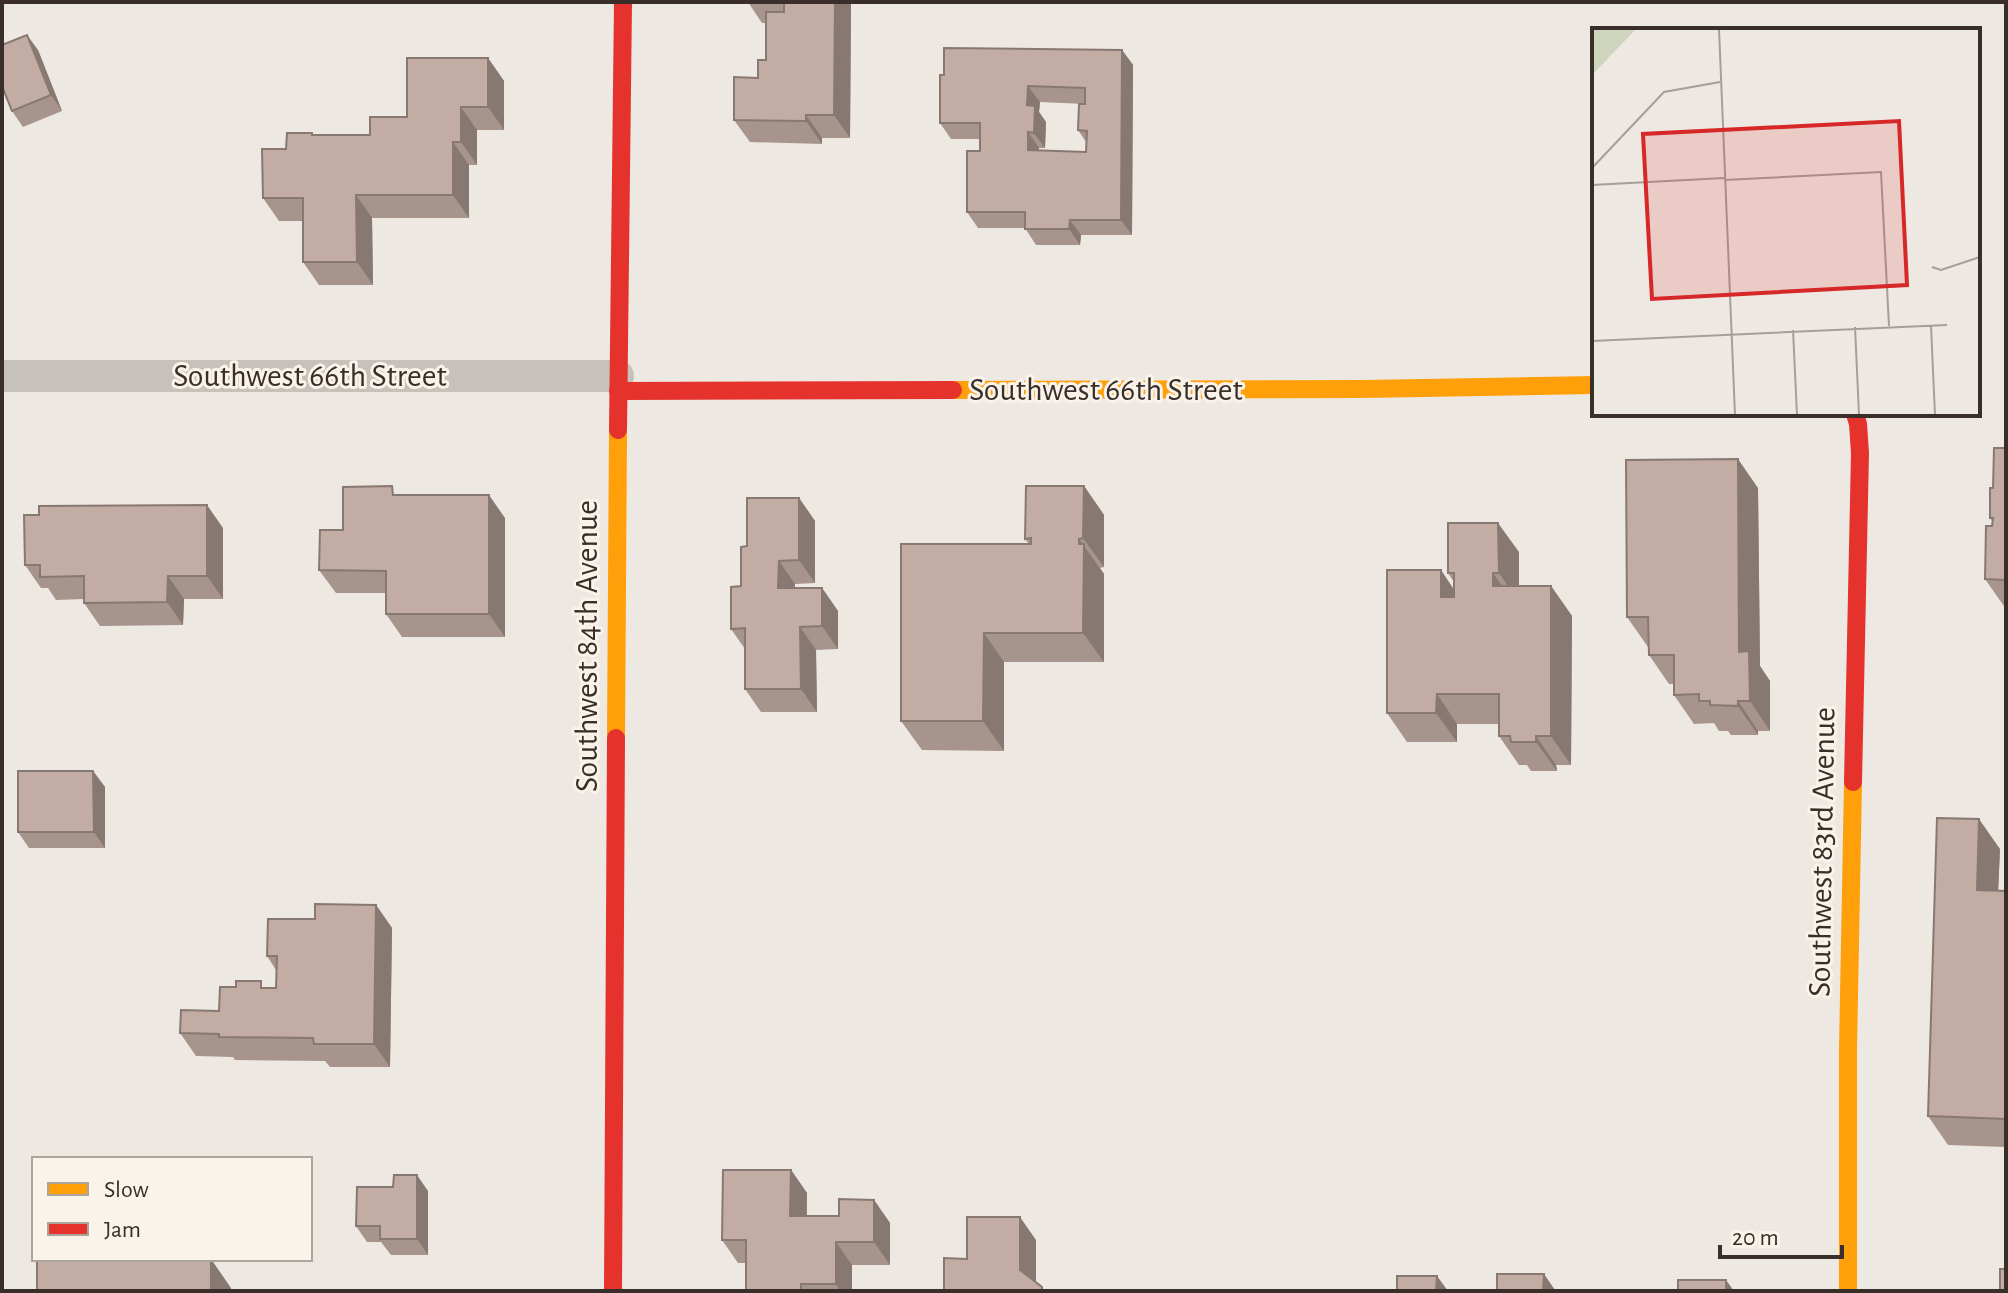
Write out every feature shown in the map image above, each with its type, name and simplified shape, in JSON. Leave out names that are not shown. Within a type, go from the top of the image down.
[{"type":"street","name":"Southwest 84th Avenue","points":[[613,1291],[623,2]]},
{"type":"street","name":"Southwest 66th Street","points":[[2,376],[1362,389],[1592,385]]},
{"type":"street","name":"Southwest 83rd Avenue","points":[[1848,1291],[1848,1049],[1860,453],[1856,416]]},
{"type":"building","points":[[784,2],[835,2],[834,115],[806,115],[806,121],[734,120],[734,77],[758,78],[758,60],[766,60],[766,12],[784,12]]},
{"type":"building","points":[[27,35],[51,95],[12,111],[2,86],[2,45]]},
{"type":"building","points":[[944,48],[1122,50],[1121,220],[1070,220],[1069,229],[1025,229],[1025,212],[967,212],[967,151],[980,151],[980,123],[940,123],[940,75],[944,75]],"holes":[[[1028,86],[1085,88],[1085,104],[1079,104],[1078,130],[1087,131],[1086,152],[1028,150],[1028,132],[1034,133],[1035,106],[1027,105]]]},
{"type":"building","points":[[407,58],[488,58],[488,107],[461,107],[461,142],[453,142],[453,195],[356,195],[357,262],[303,262],[303,198],[263,198],[262,149],[286,149],[287,133],[370,135],[370,117],[407,117]]},
{"type":"building","points":[[1994,448],[2006,448],[2006,580],[1985,579],[1986,526],[1992,526],[1993,518],[1990,518],[1990,488],[1993,488]]},
{"type":"building","points":[[1738,459],[1739,652],[1749,651],[1750,701],[1738,701],[1738,706],[1710,705],[1710,701],[1699,701],[1699,694],[1674,695],[1674,655],[1649,655],[1648,617],[1627,617],[1626,460]]},
{"type":"building","points":[[392,486],[393,495],[489,495],[489,614],[386,614],[386,571],[319,570],[320,530],[343,530],[343,487]]},
{"type":"building","points":[[1026,486],[1084,486],[1083,538],[1079,539],[1079,544],[1084,544],[1083,633],[984,633],[983,721],[901,721],[901,544],[1031,544],[1031,538],[1025,539]]},
{"type":"building","points":[[747,498],[799,498],[799,560],[779,561],[778,588],[822,588],[822,626],[800,627],[801,689],[745,689],[745,628],[731,629],[731,587],[741,586],[741,547],[747,546]]},
{"type":"building","points":[[207,505],[207,576],[168,576],[167,602],[84,603],[84,576],[40,577],[40,565],[25,565],[24,515],[39,515],[39,506]]},
{"type":"building","points":[[1448,523],[1498,523],[1499,573],[1493,573],[1493,586],[1551,586],[1551,736],[1536,736],[1536,742],[1511,742],[1510,736],[1499,736],[1499,694],[1437,694],[1436,713],[1387,713],[1387,570],[1441,570],[1441,597],[1454,597],[1454,573],[1448,573]]},
{"type":"building","points":[[18,771],[93,771],[94,832],[18,832]]},
{"type":"building","points":[[1937,818],[1979,819],[1977,890],[2006,891],[2006,1119],[1928,1116]]},
{"type":"building","points":[[315,904],[376,905],[374,1044],[314,1044],[313,1038],[219,1037],[219,1034],[180,1033],[181,1010],[219,1011],[220,987],[236,987],[236,981],[261,981],[261,988],[276,988],[277,956],[267,956],[268,919],[315,919]]},
{"type":"building","points":[[723,1170],[791,1170],[790,1216],[839,1216],[839,1199],[874,1200],[874,1242],[836,1242],[836,1284],[801,1284],[801,1291],[746,1291],[746,1240],[722,1240]]},
{"type":"building","points":[[394,1175],[417,1175],[417,1239],[380,1239],[380,1226],[356,1226],[357,1187],[393,1187]]},
{"type":"building","points":[[967,1217],[1020,1217],[1020,1270],[1042,1287],[1042,1291],[944,1291],[944,1258],[967,1259]]},
{"type":"building","points":[[37,1261],[211,1261],[211,1291],[37,1291]]},
{"type":"building","points":[[2000,1269],[2006,1269],[2006,1291],[2000,1291]]},
{"type":"building","points":[[1497,1274],[1544,1274],[1543,1291],[1497,1291]]},
{"type":"building","points":[[1397,1276],[1437,1276],[1436,1291],[1397,1291]]},
{"type":"building","points":[[1678,1280],[1726,1280],[1726,1291],[1678,1291]]},
{"type":"traffic: slow","points":[[953,390],[1592,385]]},
{"type":"traffic: slow","points":[[616,738],[618,430]]},
{"type":"traffic: slow","points":[[1848,1291],[1853,782]]},
{"type":"traffic: jam","points":[[618,430],[623,2]]},
{"type":"traffic: jam","points":[[618,391],[953,390]]},
{"type":"traffic: jam","points":[[1853,782],[1860,453],[1856,416]]},
{"type":"traffic: jam","points":[[613,1291],[616,738]]}]
